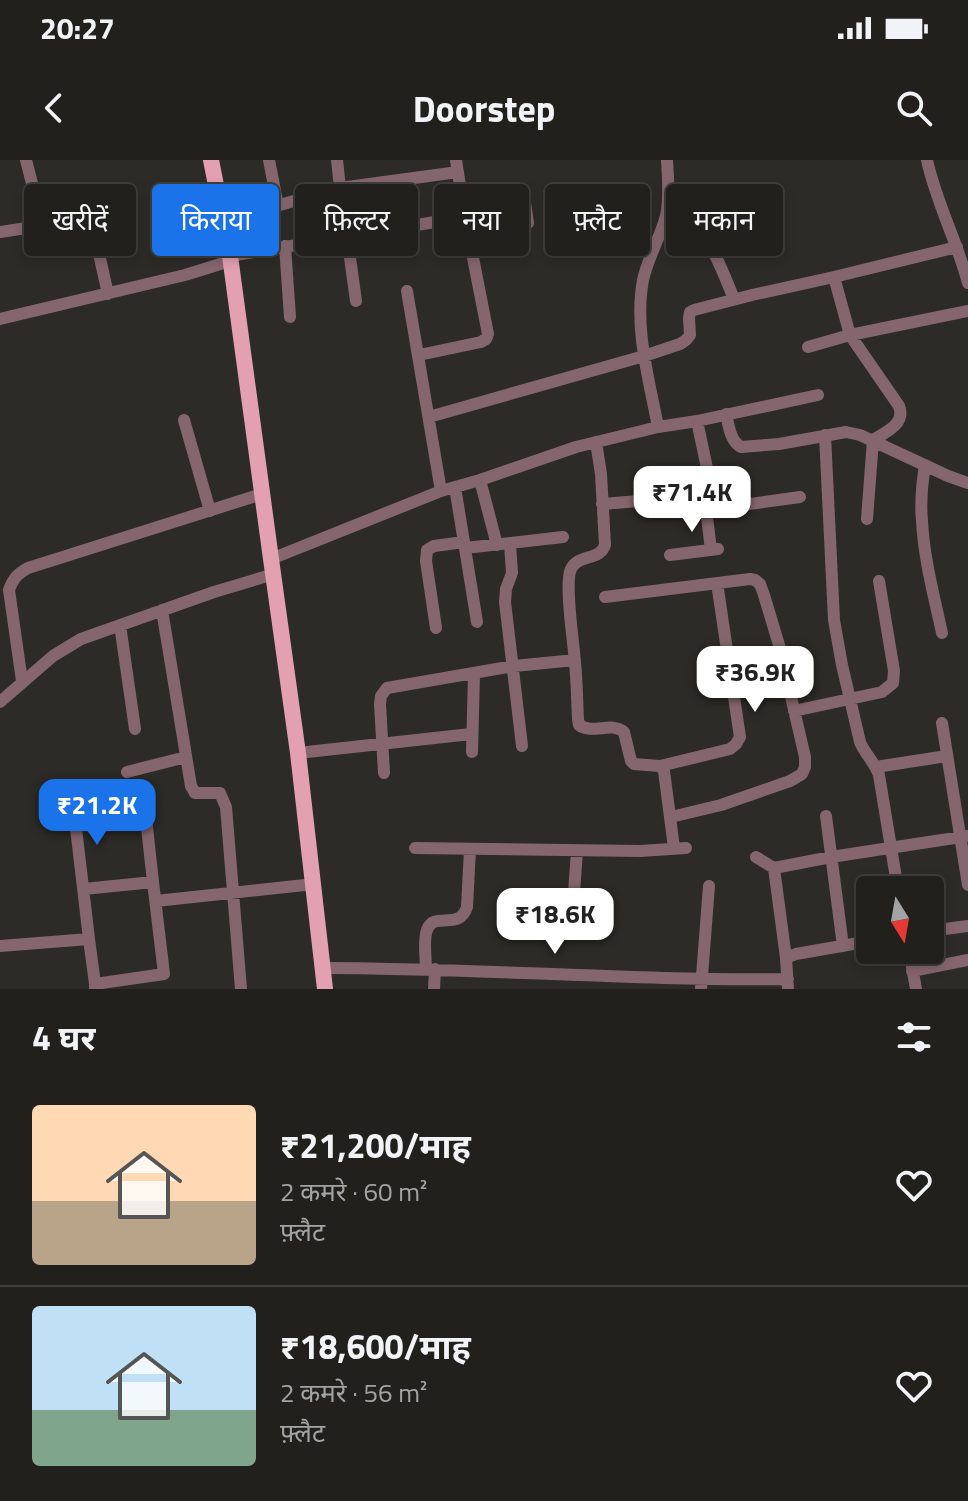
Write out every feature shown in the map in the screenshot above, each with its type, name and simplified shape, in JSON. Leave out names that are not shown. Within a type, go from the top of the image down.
[{"type":"main road","points":[[211,160],[216,184]]},
{"type":"main road","points":[[230,258],[298,753],[325,989]]},
{"type":"street","points":[[26,160],[32,184]]},
{"type":"street","points":[[269,160],[274,184]]},
{"type":"street","points":[[337,160],[340,184]]},
{"type":"street","points":[[667,160],[667,184]]},
{"type":"street","points":[[927,160],[938,198],[962,252],[968,283]]},
{"type":"street","points":[[361,184],[457,166]]},
{"type":"street","points":[[658,427],[644,356],[643,281],[666,215]]},
{"type":"street","points":[[0,232],[79,220],[89,223],[95,236],[108,294]]},
{"type":"street","points":[[0,319],[185,275],[230,258],[295,244]]},
{"type":"street","points":[[285,246],[290,317]]},
{"type":"street","points":[[429,417],[644,356],[686,340],[690,335],[690,312],[734,299],[962,252]]},
{"type":"street","points":[[350,256],[356,301]]},
{"type":"street","points":[[419,355],[486,339],[488,334],[473,256]]},
{"type":"street","points":[[716,256],[734,299]]},
{"type":"street","points":[[834,277],[850,335],[902,413],[892,428],[873,440]]},
{"type":"street","points":[[407,291],[441,491]]},
{"type":"street","points":[[808,347],[850,335],[968,311]]},
{"type":"street","points":[[0,702],[53,656],[81,639],[272,567],[441,491],[576,447],[818,395]]},
{"type":"street","points":[[726,414],[732,437],[741,447],[779,444],[846,432],[873,440],[968,483]]},
{"type":"street","points":[[184,420],[210,511]]},
{"type":"street","points":[[697,421],[707,468]]},
{"type":"street","points":[[825,435],[834,620],[860,742],[876,767],[896,876]]},
{"type":"street","points":[[867,519],[873,440]]},
{"type":"street","points":[[415,848],[640,851],[680,848],[671,817],[664,771],[660,766],[631,761],[621,728],[587,730],[579,725],[569,573],[578,561],[603,550],[596,442]]},
{"type":"street","points":[[925,465],[921,492],[922,521],[942,633]]},
{"type":"street","points":[[480,480],[512,573],[505,602],[522,746]]},
{"type":"street","points":[[455,487],[477,622]]},
{"type":"street","points":[[22,681],[9,590],[12,580],[19,573],[262,494]]},
{"type":"street","points":[[602,504],[704,497],[714,549],[670,555]]},
{"type":"street","points":[[707,510],[800,497]]},
{"type":"street","points":[[436,628],[426,554],[429,548],[503,545],[563,537]]},
{"type":"street","points":[[605,597],[755,580],[760,584],[779,645],[805,757],[802,774],[721,805],[671,817]]},
{"type":"street","points":[[794,711],[882,692],[893,683],[894,671],[879,581]]},
{"type":"street","points":[[660,766],[730,749],[740,737],[717,583]]},
{"type":"street","points":[[162,610],[191,786],[195,793],[220,793],[227,813],[241,989]]},
{"type":"street","points":[[120,625],[135,729]]},
{"type":"street","points":[[384,773],[380,704],[383,691],[387,688],[514,666],[575,660]]},
{"type":"street","points":[[472,752],[474,674]]},
{"type":"street","points":[[942,723],[964,836],[968,885]]},
{"type":"street","points":[[298,753],[471,734]]},
{"type":"street","points":[[876,767],[947,756]]},
{"type":"street","points":[[127,772],[186,757]]},
{"type":"street","points":[[74,811],[95,987],[164,974],[145,809]]},
{"type":"street","points":[[826,816],[843,946]]},
{"type":"street","points":[[756,857],[774,868],[964,836]]},
{"type":"street","points":[[434,989],[425,938],[430,924],[435,921],[458,920],[465,915],[470,849]]},
{"type":"street","points":[[504,907],[524,902],[572,901],[577,851]]},
{"type":"street","points":[[323,968],[431,969],[631,983],[788,984],[774,868]]},
{"type":"street","points":[[84,889],[153,882]]},
{"type":"street","points":[[156,901],[314,884]]},
{"type":"street","points":[[701,984],[709,886]]},
{"type":"street","points":[[944,929],[968,926]]},
{"type":"street","points":[[0,946],[89,939]]},
{"type":"street","points":[[786,958],[856,944]]},
{"type":"street","points":[[912,971],[968,960]]},
{"type":"street","points":[[911,964],[916,989]]}]
